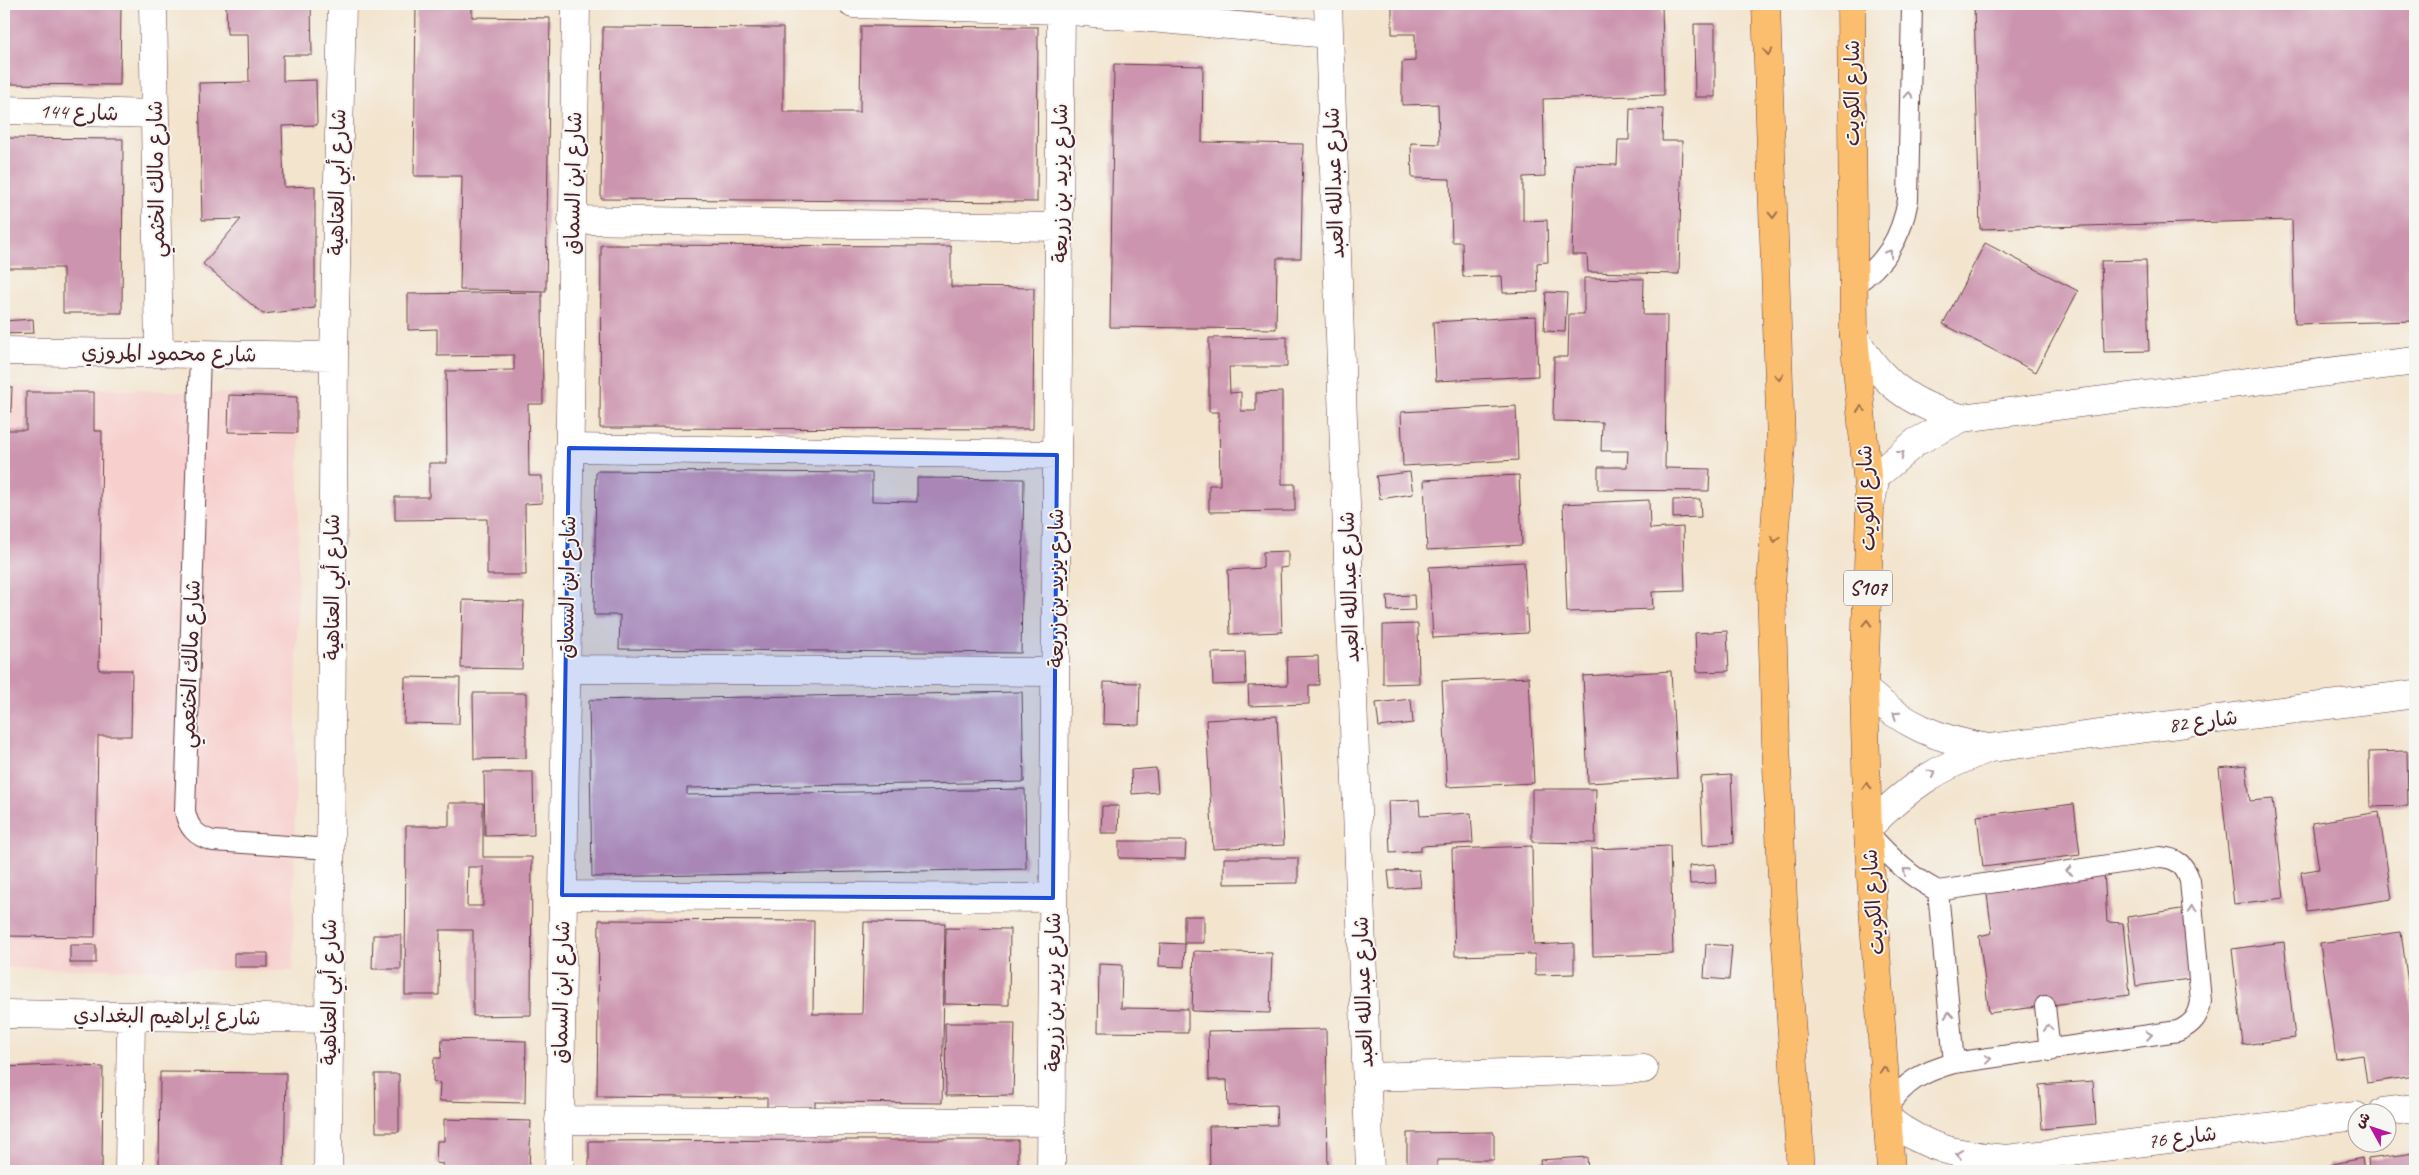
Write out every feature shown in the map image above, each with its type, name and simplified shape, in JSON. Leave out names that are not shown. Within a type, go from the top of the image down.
[{"type":"main road","points":[[1766,4],[1781,442],[1772,586],[1776,743],[1783,900],[1801,1171]]},
{"type":"main road","name":"شارع الكويت","points":[[1851,4],[1854,336],[1870,508],[1864,689],[1868,830],[1891,1171]]},
{"type":"street","name":"شارع مالك الخثمي","points":[[153,4],[159,353]]},
{"type":"street","name":"شارع أبي العتاهية","points":[[328,1171],[334,356],[342,4]]},
{"type":"street","name":"شارع ابن السماق","points":[[558,1171],[576,4]]},
{"type":"street","points":[[853,4],[1061,7],[1329,34]]},
{"type":"street","name":"شارع عبدالله العبد","points":[[1328,4],[1370,1171]]},
{"type":"street","name":"شارع يزيد بن زريعة","points":[[1051,1171],[1061,7]]},
{"type":"street","name":"شارع 144","points":[[4,110],[155,114]]},
{"type":"street","points":[[572,220],[1059,227]]},
{"type":"street","points":[[1854,336],[1874,367],[1887,381],[1909,398],[1934,411],[1962,418]]},
{"type":"street","name":"شارع محمود المروزي","points":[[4,351],[334,356]]},
{"type":"street","points":[[1870,508],[1876,476],[1916,442],[1962,418],[2415,361]]},
{"type":"street","points":[[569,448],[1057,456]]},
{"type":"street","points":[[566,669],[1055,672]]},
{"type":"street","name":"شارع 82","points":[[1864,689],[1885,708],[1918,728],[1962,744],[1990,748]]},
{"type":"street","name":"شارع 82","points":[[1868,830],[1894,801],[1924,778],[1956,761],[1990,748],[2415,694]]},
{"type":"street","points":[[562,894],[1053,898]]},
{"type":"street","name":"شارع إبراهيم البغدادي","points":[[4,1014],[329,1019]]},
{"type":"street","points":[[130,1171],[131,1016]]},
{"type":"street","points":[[1366,1077],[1644,1069]]},
{"type":"street","points":[[2396,1110],[2415,1108]]},
{"type":"street","name":"شارع 76","points":[[1888,1114],[1907,1134],[1943,1150],[1973,1156],[2007,1159],[2346,1117]]},
{"type":"street","points":[[559,1120],[1052,1122]]},
{"type":"street","name":"شارع 76","points":[[1975,1171],[2007,1159]]},
{"type":"lane","points":[[1853,286],[1871,274],[1885,259],[1897,241],[1904,221],[1908,200],[1912,4]]},
{"type":"lane","name":"شارع مالك الخثعمي","points":[[200,354],[185,811],[187,822],[193,831],[202,838],[212,841],[330,849]]},
{"type":"lane","points":[[1868,830],[1901,868],[1919,881],[1938,891],[2031,879],[2160,857],[2171,858],[2180,862],[2190,881],[2201,1000],[2195,1020],[2178,1031],[2050,1051],[1954,1063],[1933,1069],[1914,1079],[1897,1092],[1888,1114]]},
{"type":"lane","points":[[1938,891],[1954,1063]]},
{"type":"lane","points":[[2045,1006],[2050,1051]]},
{"type":"highlighted area","points":[[569,448],[1057,455],[1053,898],[562,895]]},
{"type":"shaded area","points":[[4,385],[300,396],[293,971],[4,968]]},
{"type":"building","points":[[4,4],[121,4],[120,85],[4,84]]},
{"type":"building","points":[[226,4],[311,4],[312,55],[283,55],[283,81],[316,80],[317,125],[282,126],[284,187],[315,186],[315,308],[263,314],[203,264],[241,219],[202,220],[199,83],[249,82],[248,34],[227,34]]},
{"type":"building","points":[[416,4],[472,4],[472,17],[550,18],[546,291],[460,290],[462,176],[414,176]]},
{"type":"building","points":[[1392,4],[1662,4],[1664,95],[1543,99],[1545,176],[1523,177],[1523,221],[1547,220],[1548,262],[1537,263],[1538,292],[1503,293],[1502,276],[1463,277],[1462,242],[1452,242],[1450,179],[1412,178],[1411,143],[1439,144],[1438,104],[1402,105],[1402,62],[1415,61],[1415,34],[1392,34]]},
{"type":"building","points":[[1974,4],[2415,4],[2415,321],[2295,324],[2292,220],[1980,229]]},
{"type":"building","points":[[1694,24],[1715,24],[1715,97],[1695,97]]},
{"type":"building","points":[[861,26],[1038,27],[1037,202],[601,199],[603,27],[783,28],[783,112],[860,112]]},
{"type":"building","points":[[1114,64],[1203,66],[1202,142],[1303,144],[1301,258],[1277,258],[1276,329],[1110,327]]},
{"type":"building","points":[[1630,108],[1663,109],[1662,141],[1682,141],[1679,274],[1588,272],[1587,255],[1572,255],[1575,164],[1617,165],[1618,140],[1629,140]]},
{"type":"building","points":[[4,138],[123,139],[122,313],[63,313],[63,268],[4,268]]},
{"type":"building","points":[[1985,243],[2078,291],[2036,372],[1943,324]]},
{"type":"building","points":[[601,245],[951,246],[951,287],[1034,288],[1033,429],[600,428]]},
{"type":"building","points":[[2146,260],[2149,351],[2104,352],[2101,261]]},
{"type":"building","points":[[1584,278],[1644,279],[1643,315],[1667,315],[1665,468],[1710,469],[1709,491],[1598,490],[1598,467],[1627,467],[1628,451],[1601,451],[1602,422],[1553,421],[1554,357],[1568,357],[1569,314],[1584,314]]},
{"type":"building","points":[[542,292],[543,404],[528,404],[529,476],[542,476],[542,503],[525,504],[526,575],[487,575],[487,519],[395,520],[395,497],[429,497],[429,463],[447,463],[446,371],[514,370],[514,355],[437,356],[437,329],[408,330],[408,294]]},
{"type":"building","points":[[1546,292],[1567,293],[1565,332],[1544,331]]},
{"type":"building","points":[[1536,316],[1538,376],[1436,381],[1433,322]]},
{"type":"building","points":[[33,319],[34,333],[4,334],[4,321]]},
{"type":"building","points":[[1287,337],[1287,367],[1229,367],[1230,393],[1241,392],[1241,411],[1256,411],[1256,393],[1282,392],[1282,484],[1295,484],[1295,511],[1209,512],[1209,485],[1220,485],[1219,412],[1209,412],[1209,338]]},
{"type":"building","points":[[4,387],[12,387],[11,412],[4,411]]},
{"type":"building","points":[[26,392],[94,392],[94,431],[102,431],[99,670],[132,670],[131,736],[98,736],[95,937],[4,936],[4,430],[26,430]]},
{"type":"building","points":[[229,395],[297,397],[297,433],[228,432]]},
{"type":"building","points":[[1516,406],[1518,460],[1403,466],[1401,412]]},
{"type":"building","points":[[596,471],[872,473],[872,501],[917,502],[917,478],[1024,479],[1021,653],[619,649],[620,615],[594,615]]},
{"type":"building","points":[[1410,472],[1413,494],[1380,499],[1376,476]]},
{"type":"building","points":[[1519,475],[1522,545],[1427,550],[1424,480]]},
{"type":"building","points":[[1700,499],[1701,517],[1673,518],[1673,500]]},
{"type":"building","points":[[1649,500],[1650,529],[1683,527],[1685,591],[1652,592],[1653,609],[1567,612],[1563,504]]},
{"type":"building","points":[[1288,551],[1288,567],[1280,568],[1282,632],[1230,634],[1228,570],[1263,568],[1263,552]]},
{"type":"building","points":[[1524,562],[1528,633],[1433,638],[1429,567]]},
{"type":"building","points":[[1414,595],[1415,610],[1388,611],[1387,596]]},
{"type":"building","points":[[463,600],[524,602],[522,669],[461,668]]},
{"type":"building","points":[[1418,624],[1419,683],[1383,684],[1383,625]]},
{"type":"building","points":[[1727,631],[1729,671],[1697,672],[1695,633]]},
{"type":"building","points":[[1245,652],[1246,684],[1213,685],[1212,653]]},
{"type":"building","points":[[1318,656],[1319,685],[1309,685],[1309,704],[1249,706],[1248,686],[1288,685],[1287,657]]},
{"type":"building","points":[[1671,671],[1677,778],[1588,783],[1583,676]]},
{"type":"building","points":[[405,677],[460,678],[459,724],[404,723]]},
{"type":"building","points":[[1529,677],[1534,783],[1447,787],[1442,681]]},
{"type":"building","points":[[1104,682],[1140,683],[1139,725],[1103,724]]},
{"type":"building","points":[[1022,692],[1024,782],[687,788],[687,795],[1025,789],[1026,869],[592,877],[589,700]]},
{"type":"building","points":[[473,693],[526,693],[526,758],[474,759]]},
{"type":"building","points":[[1411,699],[1413,723],[1379,727],[1376,703]]},
{"type":"building","points":[[1277,716],[1284,845],[1213,849],[1206,720]]},
{"type":"building","points":[[2407,751],[2408,806],[2370,807],[2369,752]]},
{"type":"building","points":[[2246,765],[2250,801],[2273,799],[2284,898],[2234,904],[2219,768]]},
{"type":"building","points":[[1156,768],[1158,792],[1132,794],[1131,770]]},
{"type":"building","points":[[484,772],[533,772],[534,835],[485,836]]},
{"type":"building","points":[[1731,775],[1734,843],[1703,845],[1700,777]]},
{"type":"building","points":[[1532,789],[1596,789],[1595,843],[1532,842]]},
{"type":"building","points":[[1419,800],[1420,816],[1471,813],[1473,843],[1421,846],[1421,851],[1390,853],[1388,801]]},
{"type":"building","points":[[449,803],[483,803],[483,857],[532,857],[531,1015],[473,1016],[473,930],[440,930],[439,995],[405,995],[406,826],[449,826]],"holes":[[[468,867],[483,867],[483,906],[467,906]]]},
{"type":"building","points":[[2074,804],[2080,855],[1983,867],[1977,816]]},
{"type":"building","points":[[1102,806],[1119,806],[1118,833],[1101,833]]},
{"type":"building","points":[[2379,812],[2392,899],[2307,912],[2301,872],[2319,869],[2312,823]]},
{"type":"building","points":[[1119,841],[1186,841],[1185,859],[1119,858]]},
{"type":"building","points":[[1532,846],[1534,945],[1574,943],[1574,974],[1535,975],[1535,954],[1455,956],[1452,849]]},
{"type":"building","points":[[1670,846],[1673,954],[1593,956],[1591,849]]},
{"type":"building","points":[[1224,858],[1298,858],[1298,883],[1224,884]]},
{"type":"building","points":[[1715,864],[1716,883],[1690,884],[1689,866]]},
{"type":"building","points":[[1419,870],[1421,887],[1390,889],[1388,871]]},
{"type":"building","points":[[2104,871],[2107,922],[2123,923],[2130,995],[1989,1013],[1979,936],[1992,933],[1986,887]]},
{"type":"building","points":[[2188,908],[2197,978],[2136,986],[2127,917]]},
{"type":"building","points":[[1184,916],[1204,916],[1204,943],[1184,943]]},
{"type":"building","points":[[599,920],[814,921],[813,1014],[862,1014],[864,922],[945,923],[942,1103],[815,1102],[815,1111],[767,1111],[767,1098],[597,1096]]},
{"type":"building","points":[[946,928],[1010,929],[1009,1005],[945,1004]]},
{"type":"building","points":[[2401,932],[2415,1035],[2415,1076],[2367,1083],[2363,1055],[2336,1059],[2320,943]]},
{"type":"building","points":[[373,935],[401,935],[401,969],[372,969]]},
{"type":"building","points":[[2284,942],[2295,1038],[2243,1045],[2232,949]]},
{"type":"building","points":[[1160,943],[1185,944],[1184,967],[1159,966]]},
{"type":"building","points":[[1706,944],[1732,946],[1729,980],[1704,978]]},
{"type":"building","points":[[70,945],[96,945],[96,963],[70,963]]},
{"type":"building","points":[[1194,951],[1272,953],[1270,1013],[1192,1011]]},
{"type":"building","points":[[234,953],[268,953],[268,967],[234,967]]},
{"type":"building","points":[[1099,964],[1122,965],[1121,1008],[1188,1009],[1188,1033],[1098,1032]]},
{"type":"building","points":[[945,1023],[1015,1023],[1013,1095],[946,1096]]},
{"type":"building","points":[[1326,1029],[1328,1171],[1210,1171],[1209,1126],[1277,1125],[1276,1105],[1228,1106],[1227,1080],[1209,1080],[1208,1031]]},
{"type":"building","points":[[442,1039],[526,1041],[525,1103],[439,1101],[440,1083],[433,1082],[434,1058],[441,1058]]},
{"type":"building","points":[[57,1065],[103,1067],[102,1171],[4,1171],[4,1067]]},
{"type":"building","points":[[160,1072],[286,1073],[284,1171],[159,1171]]},
{"type":"building","points":[[375,1074],[399,1074],[399,1132],[376,1132]]},
{"type":"building","points":[[2093,1081],[2096,1124],[2042,1129],[2039,1085]]},
{"type":"building","points":[[444,1119],[531,1121],[529,1171],[443,1171],[443,1164],[436,1163],[437,1141],[444,1141]]},
{"type":"building","points":[[1494,1132],[1494,1160],[1437,1160],[1437,1171],[1407,1171],[1407,1133]]},
{"type":"building","points":[[1018,1140],[1018,1171],[589,1171],[589,1141]]},
{"type":"building","points":[[2415,1153],[2415,1171],[2369,1171],[2368,1159]]},
{"type":"building","points":[[1587,1157],[1588,1171],[1541,1171],[1540,1160]]},
{"type":"building","points":[[2362,1158],[2364,1171],[2330,1171],[2329,1165]]}]
